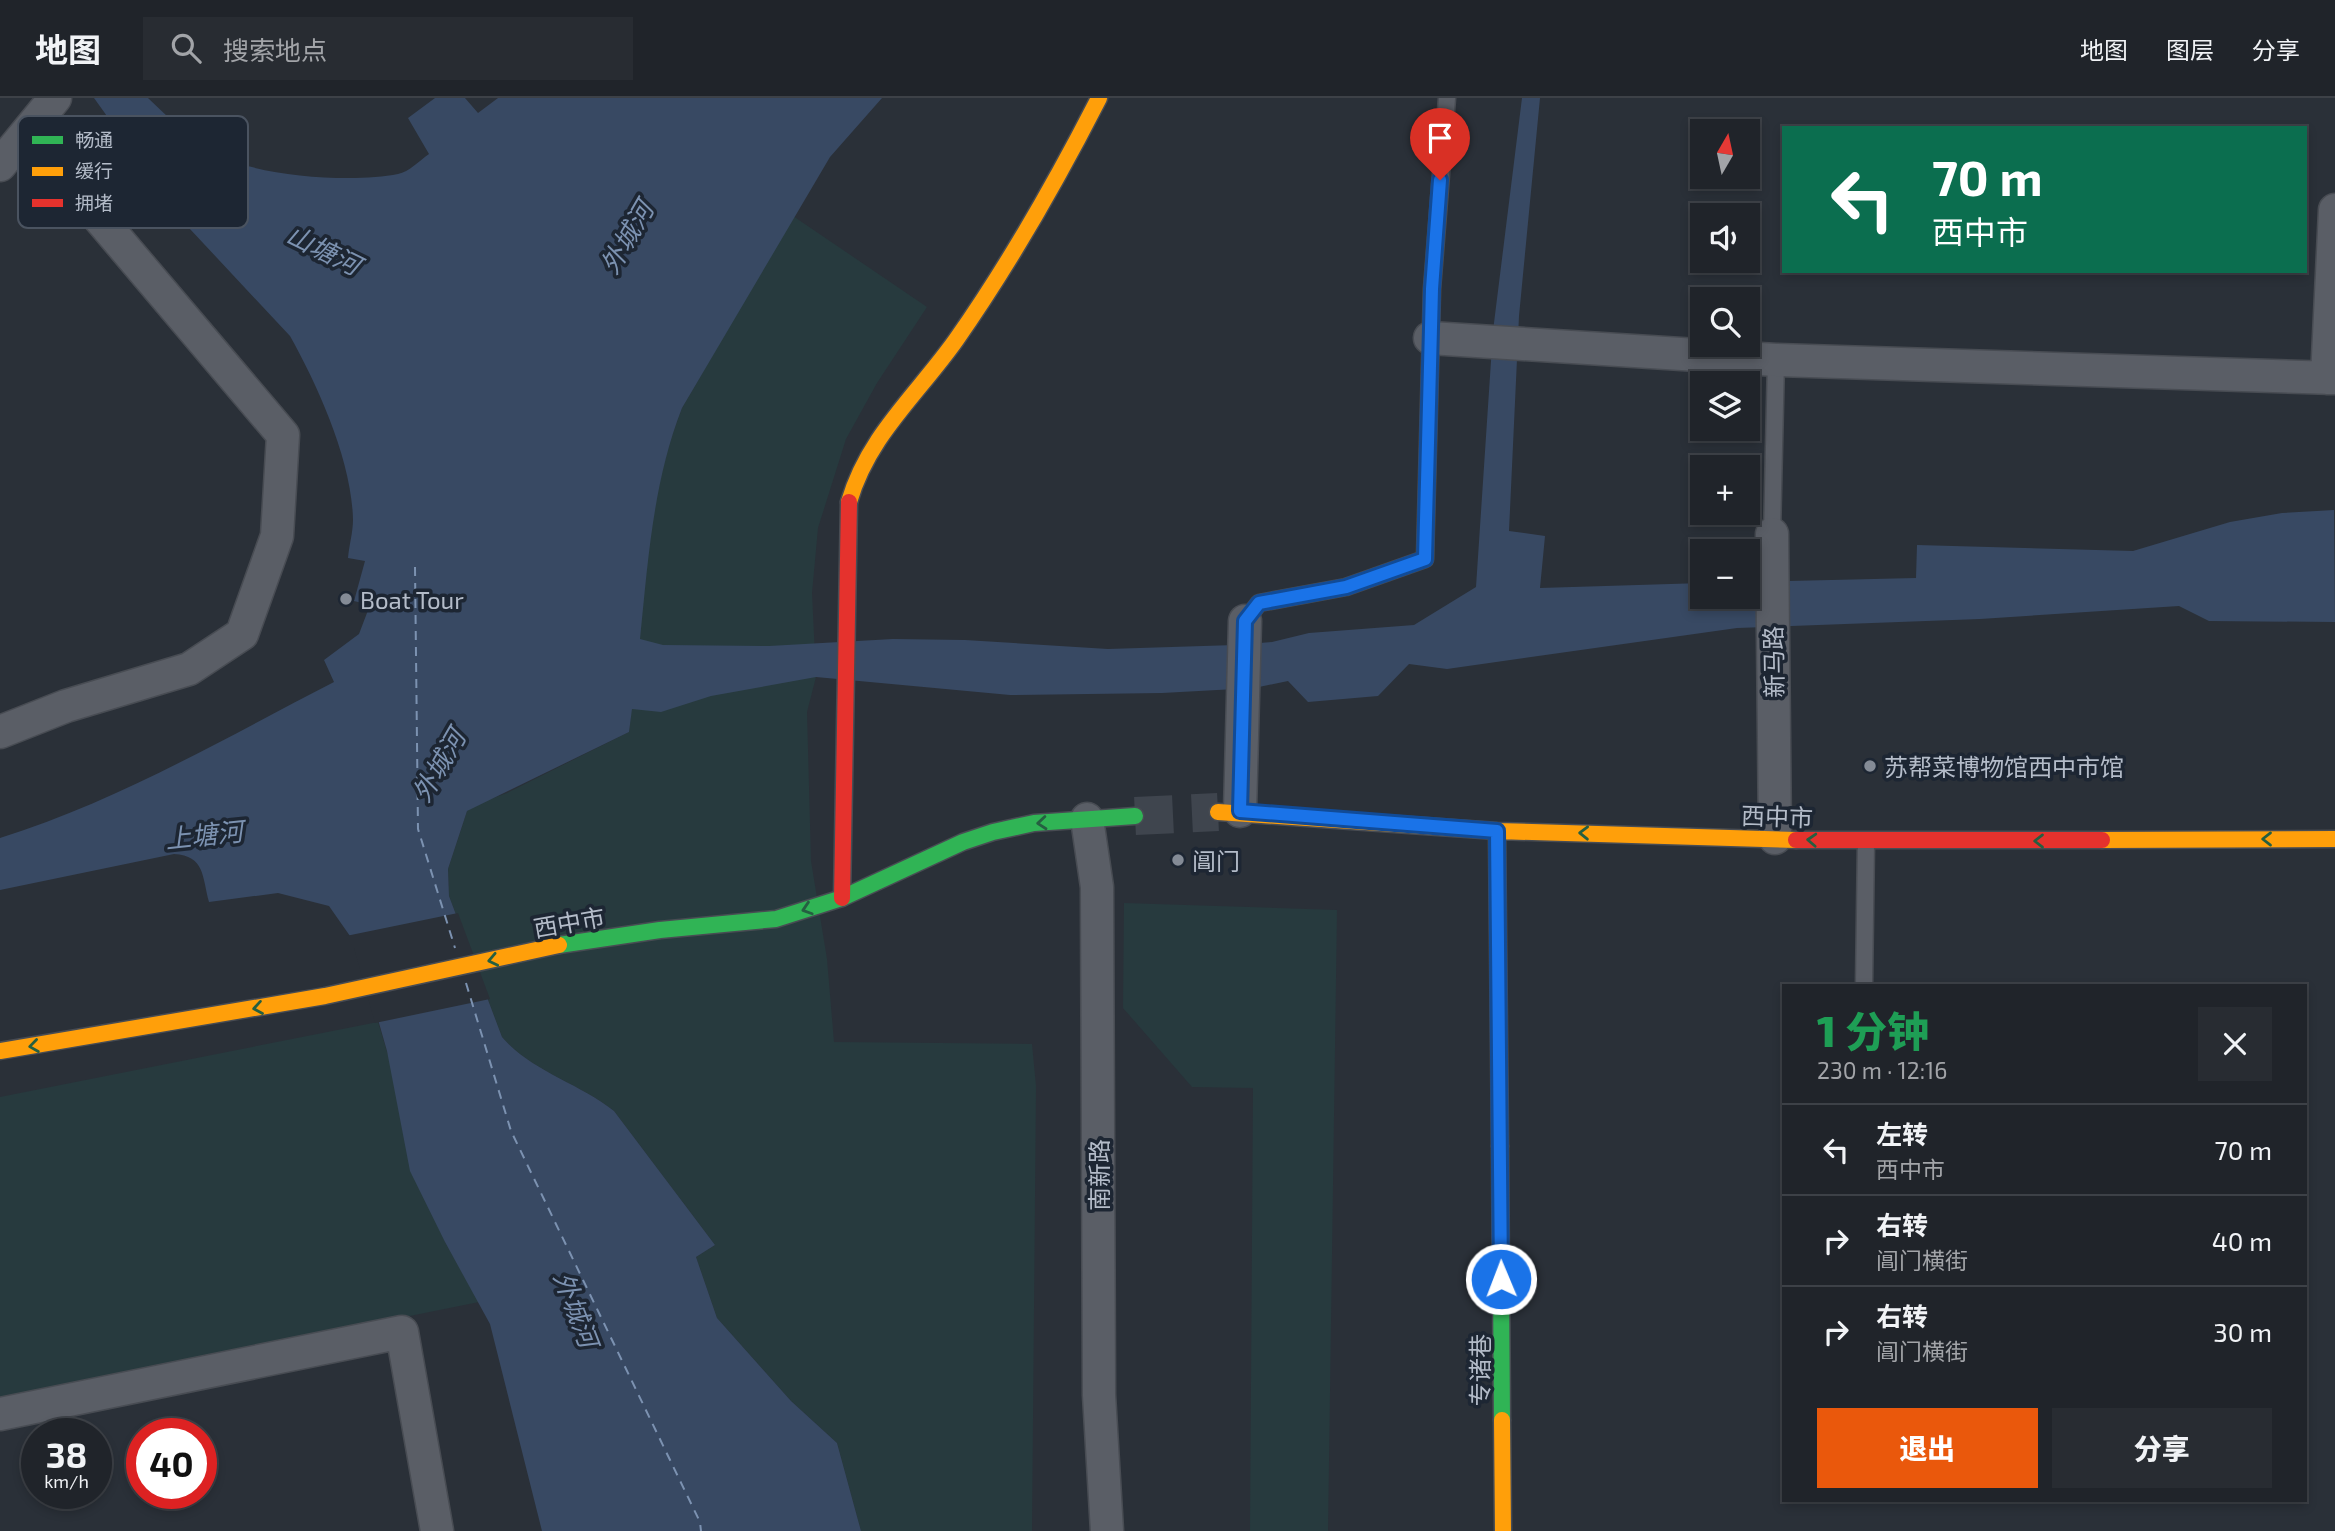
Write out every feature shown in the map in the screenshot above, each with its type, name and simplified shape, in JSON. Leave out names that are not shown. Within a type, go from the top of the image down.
[{"type":"main road","points":[[842,898],[842,700],[847,509],[854,477],[870,443],[954,343],[1058,181],[1099,98]]},
{"type":"main road","name":"西中市","points":[[1229,811],[1497,831],[1866,842],[2335,839]]},
{"type":"main road","name":"西中市","points":[[0,1051],[325,996],[560,946],[660,930],[776,919],[842,898],[963,842],[993,832],[1023,825],[1135,817]]},
{"type":"main road","name":"专诸巷","points":[[1497,831],[1503,1531]]},
{"type":"street","points":[[41,116],[55,98]]},
{"type":"street","points":[[0,165],[18,144]]},
{"type":"street","points":[[1430,338],[1776,360],[2331,378],[2335,210]]},
{"type":"street","points":[[0,732],[66,706],[189,669],[242,634],[277,536],[283,435],[107,228]]},
{"type":"street","name":"新马路","points":[[1772,534],[1775,838]]},
{"type":"street","points":[[1229,811],[1242,701],[1245,621]]},
{"type":"street","name":"南新路","points":[[1087,819],[1097,887],[1099,1395],[1107,1531]]},
{"type":"street","points":[[0,1414],[402,1332],[437,1531]]},
{"type":"lane","points":[[1245,621],[1259,603],[1346,587],[1425,559],[1430,338],[1447,98]]},
{"type":"lane","name":"新马路","points":[[1772,534],[1776,360]]},
{"type":"lane","points":[[1864,984],[1866,842]]},
{"type":"green space","points":[[793,216],[927,307],[877,383],[846,439],[818,528],[812,593],[816,677],[807,712],[811,861],[827,959],[834,1042],[1032,1044],[1036,1086],[1032,1531],[861,1531],[837,1443],[791,1401],[717,1318],[696,1257],[715,1245],[614,1111],[527,1059],[502,1037],[449,896],[448,869],[467,811],[474,805],[507,793],[629,732],[645,568],[659,486],[669,447],[682,408]]},
{"type":"green space","points":[[1124,903],[1337,910],[1328,1531],[1250,1531],[1253,1088],[1192,1087],[1123,1008]]},
{"type":"green space","points":[[378,1022],[445,1242],[479,1302],[0,1399],[0,1097]]},
{"type":"water","points":[[94,98],[148,98],[168,116],[107,116]]},
{"type":"water","points":[[435,98],[465,98],[478,113],[498,98],[882,98],[830,157],[682,408],[664,464],[658,493],[640,639],[663,645],[769,646],[893,639],[965,640],[1108,649],[1235,645],[1272,642],[1309,633],[1414,625],[1476,587],[1493,331],[1522,98],[1540,98],[1519,316],[1509,531],[1545,536],[1540,588],[1690,583],[1690,609],[1760,609],[1760,582],[1916,578],[1917,545],[2133,551],[2230,522],[2282,513],[2334,510],[2335,622],[2209,621],[2179,606],[1980,619],[1737,628],[1447,669],[1409,664],[1378,696],[1308,702],[1288,681],[1254,688],[1162,693],[1010,695],[816,677],[711,696],[661,712],[632,709],[629,732],[467,811],[448,869],[449,896],[502,1037],[527,1059],[614,1111],[715,1245],[696,1257],[717,1318],[791,1401],[837,1443],[861,1531],[542,1531],[490,1324],[410,1171],[387,1051],[357,946],[329,906],[278,893],[209,902],[197,863],[174,854],[0,890],[0,838],[87,806],[129,787],[334,682],[324,660],[359,634],[370,605],[354,601],[365,561],[348,558],[353,520],[347,473],[332,425],[290,336],[189,228],[248,228],[248,166],[285,174],[334,178],[380,177],[402,173],[429,154],[408,118]]},
{"type":"pier","points":[[458,913],[490,999],[375,1023],[354,948],[346,936]]},
{"type":"ferry route","points":[[415,567],[418,829],[455,948]]},
{"type":"ferry route","points":[[466,983],[511,1131],[700,1522],[701,1531]]},
{"type":"tunnel","points":[[1135,816],[1218,812]]},
{"type":"traffic: fast","points":[[559,945],[660,930],[776,919],[842,898],[963,842],[993,832],[1034,823],[1135,816]]},
{"type":"traffic: fast","points":[[1500,1146],[1502,1420]]},
{"type":"traffic: slow","points":[[849,502],[857,478],[881,436],[956,340],[1014,252],[1099,98]]},
{"type":"traffic: slow","points":[[1218,812],[1497,831],[1796,840]]},
{"type":"traffic: slow","points":[[1497,831],[1500,1146]]},
{"type":"traffic: slow","points":[[2102,840],[2335,839]]},
{"type":"traffic: slow","points":[[0,1051],[325,996],[559,945]]},
{"type":"traffic: slow","points":[[1502,1420],[1503,1531]]},
{"type":"traffic: jam","points":[[842,898],[849,502]]},
{"type":"traffic: jam","points":[[1796,840],[2102,840]]},
{"type":"place","name":"Boat Tour","points":[[346,599]]},
{"type":"place","name":"苏帮菜博物馆西中市馆","points":[[1870,766]]},
{"type":"place","name":"阊门","points":[[1178,860]]},
{"type":"route","points":[[1440,180],[1432,289],[1425,559],[1346,587],[1259,603],[1245,621],[1240,811],[1497,831],[1501,1279]]},
{"type":"water label","name":"外城河","points":[[626,237]]},
{"type":"water label","name":"山塘河","points":[[324,249]]},
{"type":"water label","name":"外城河","points":[[438,765]]},
{"type":"water label","name":"上塘河","points":[[204,834]]},
{"type":"water label","name":"外城河","points":[[577,1309]]}]
